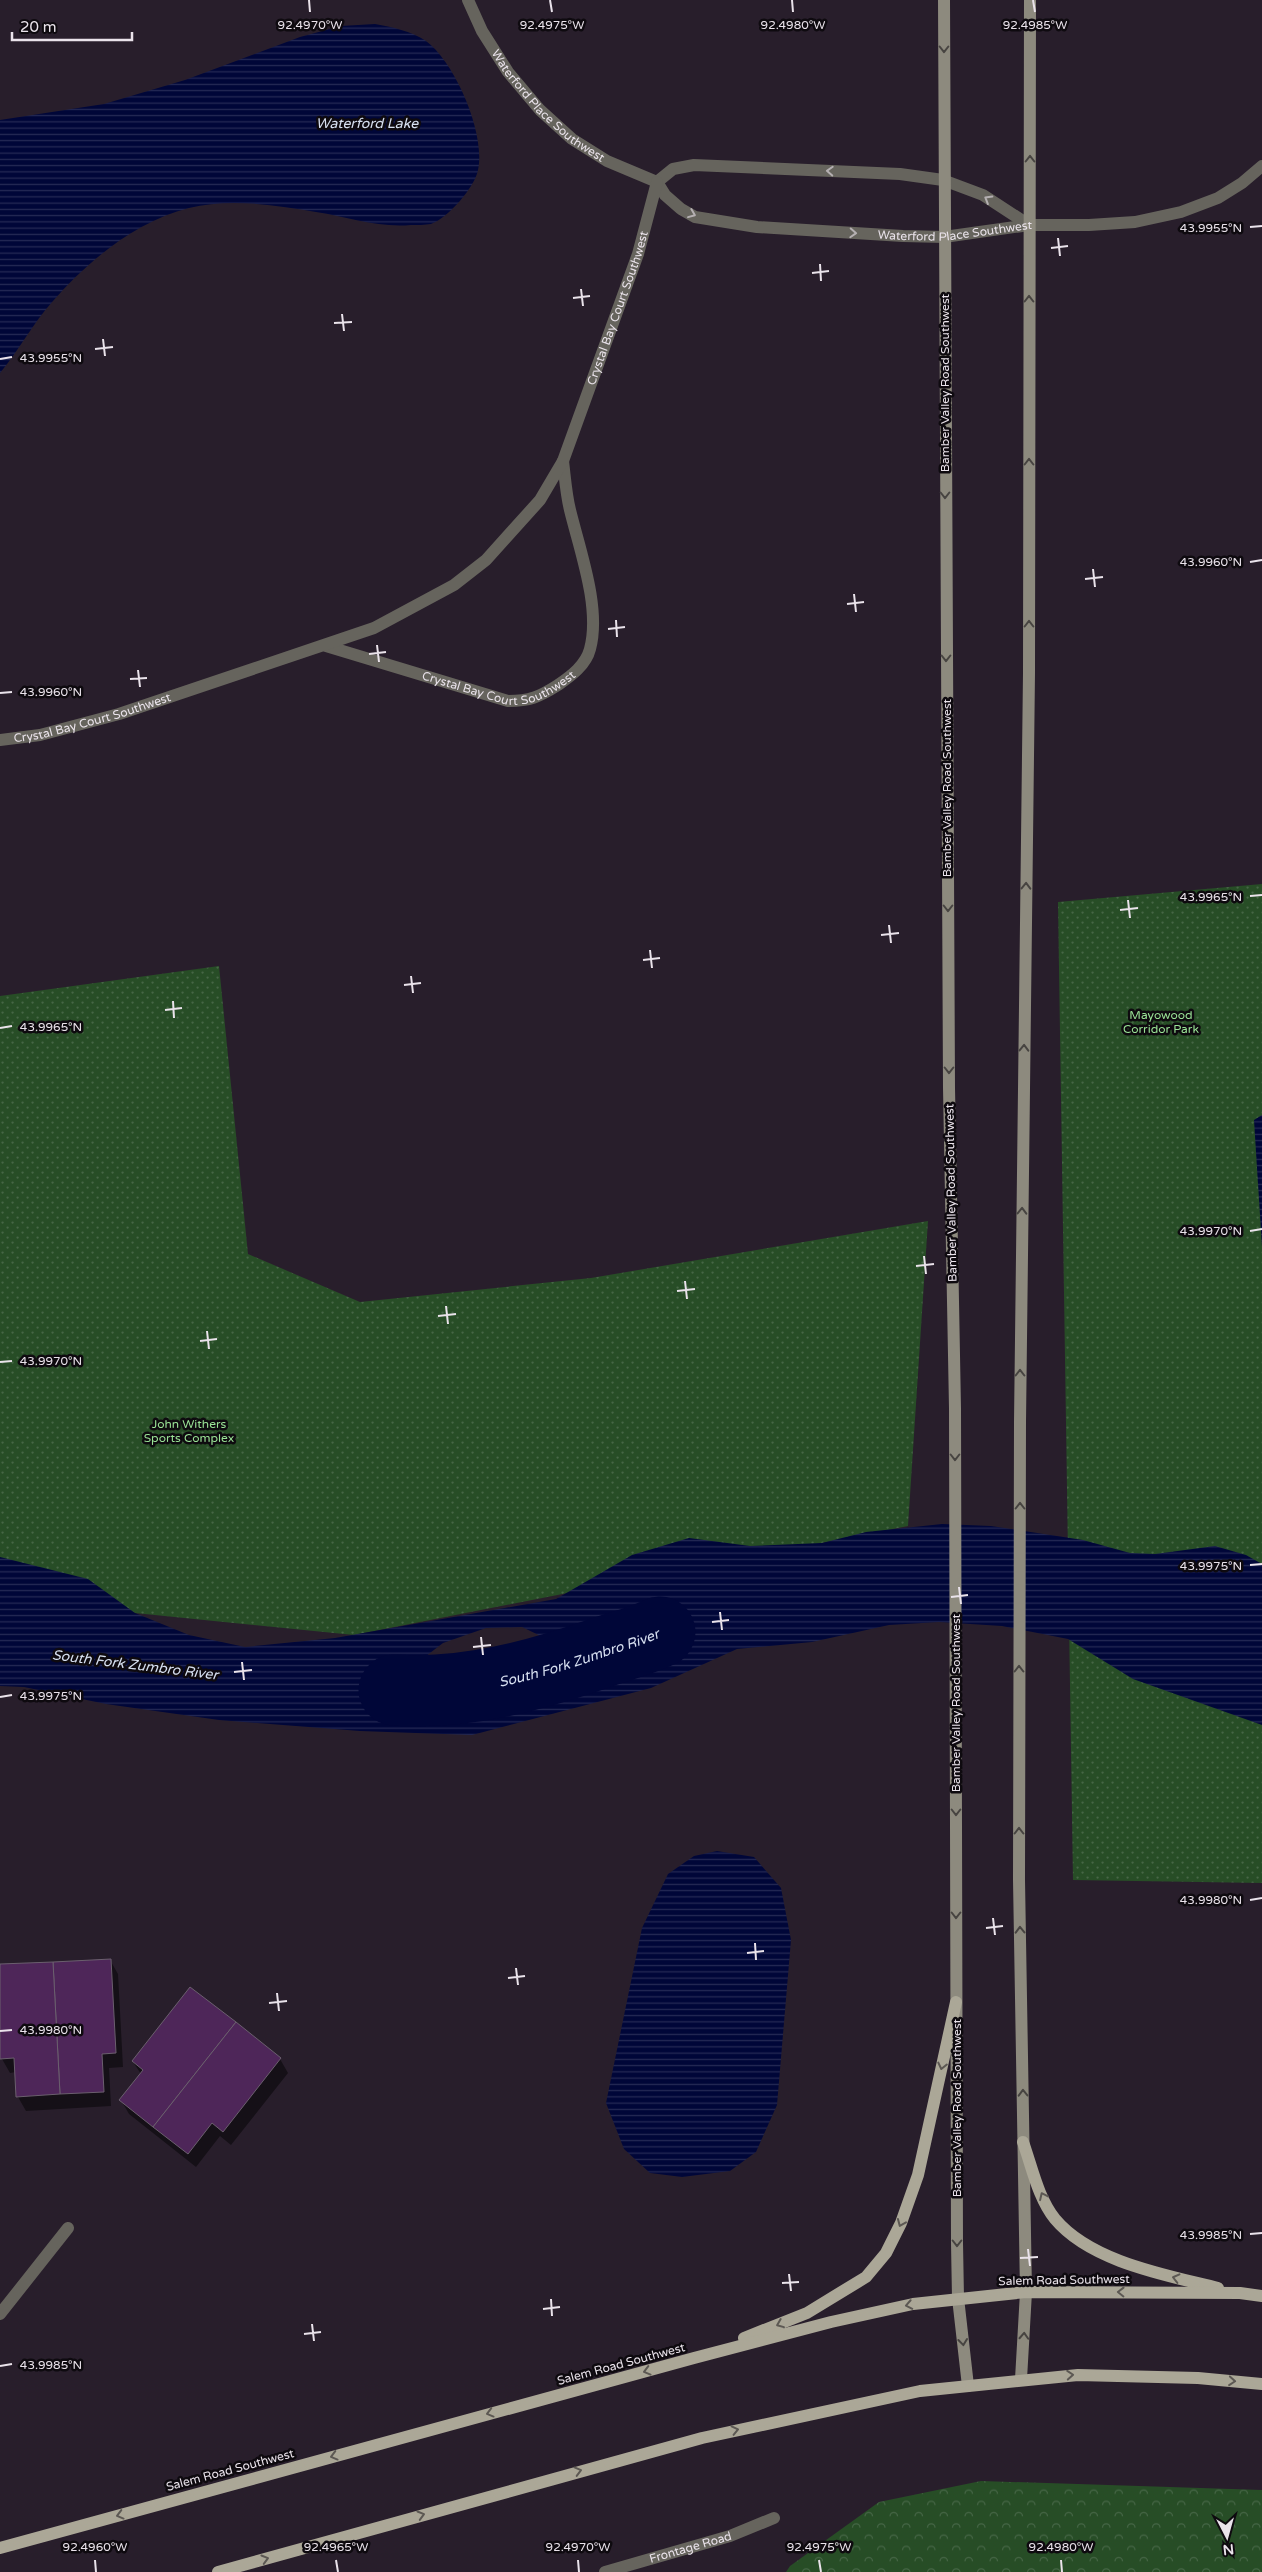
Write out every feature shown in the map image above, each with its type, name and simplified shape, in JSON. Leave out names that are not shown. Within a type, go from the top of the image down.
[{"type":"main road","name":"Bamber Valley Road Southwest","points":[[944,0],[943,180],[949,1088],[955,1408],[958,2298],[968,2386]]},
{"type":"main road","points":[[1021,2379],[1026,2292],[1019,1880],[1020,1422],[1029,673],[1030,0]]},
{"type":"main road","points":[[694,2358],[808,2313],[866,2277],[886,2253],[902,2223],[918,2175],[956,2002]]},
{"type":"main road","points":[[1023,2142],[1042,2196],[1055,2219],[1078,2240],[1117,2259],[1158,2273],[1240,2294]]},
{"type":"main road","name":"Salem Road Southwest","points":[[0,2548],[694,2358],[831,2322],[913,2304],[1026,2292],[1240,2294],[1262,2296]]},
{"type":"main road","points":[[218,2572],[702,2438],[920,2391],[1021,2379],[1078,2375],[1132,2375],[1262,2384]]},
{"type":"street","name":"Waterford Place Southwest","points":[[468,0],[482,31],[508,72],[540,110],[572,138],[607,161],[657,182],[665,195],[681,209],[695,217],[757,227],[944,237],[1030,225]]},
{"type":"street","name":"Waterford Place Southwest","points":[[657,182],[674,169],[694,164],[900,174],[943,180],[983,195],[1030,225]]},
{"type":"street","points":[[1030,225],[1089,225],[1135,222],[1181,212],[1218,198],[1242,183],[1262,166]]},
{"type":"street","name":"Crystal Bay Court Southwest","points":[[0,740],[40,735],[77,726],[326,646],[374,628],[454,585],[486,560],[540,500],[563,461],[638,254],[657,182]]},
{"type":"street","name":"Crystal Bay Court Southwest","points":[[326,646],[508,700],[528,701],[545,693],[578,670],[590,650],[594,627],[587,582],[570,507],[563,461]]},
{"type":"street","points":[[0,2314],[68,2228]]},
{"type":"street","name":"Frontage Road","points":[[605,2572],[730,2536],[774,2518]]},
{"type":"green space","name":"Mayowood Corridor Park","points":[[1262,884],[1262,1883],[1073,1880],[1058,902]]},
{"type":"green space","name":"John Withers Sports Complex","points":[[219,966],[248,1254],[360,1302],[591,1278],[928,1221],[908,1526],[354,1635],[135,1613],[0,1587],[0,996]]},
{"type":"green space","points":[[981,2481],[1262,2490],[1262,2572],[786,2572],[790,2566],[879,2502]]},
{"type":"water","name":"Waterford Lake","points":[[375,24],[408,32],[426,41],[437,51],[447,65],[466,100],[477,138],[478,170],[472,185],[453,209],[431,224],[399,226],[375,224],[301,209],[236,203],[204,205],[169,214],[150,222],[114,244],[82,271],[46,309],[0,373],[0,120],[104,104],[185,80],[300,37],[341,26]]},
{"type":"water","points":[[1262,1115],[1262,1247],[1254,1120]]},
{"type":"water","points":[[942,1524],[991,1526],[1083,1540],[1130,1553],[1155,1554],[1215,1546],[1246,1555],[1262,1564],[1262,1725],[1133,1679],[1068,1639],[1002,1626],[939,1622],[889,1625],[812,1642],[737,1649],[651,1688],[472,1735],[360,1731],[219,1720],[106,1704],[24,1687],[0,1686],[0,1557],[88,1579],[135,1613],[189,1635],[245,1647],[335,1638],[556,1599],[632,1555],[689,1538],[750,1546],[822,1543],[866,1532]],"holes":[[[522,1627],[549,1640],[570,1658],[561,1680],[526,1688],[442,1677],[417,1663],[443,1643],[486,1628]]]},
{"type":"water","points":[[717,1851],[754,1857],[781,1888],[791,1940],[777,2105],[756,2152],[730,2171],[682,2177],[650,2173],[624,2149],[606,2103],[642,1928],[668,1874],[694,1856]]},
{"type":"building","points":[[111,1959],[116,2053],[102,2054],[104,2092],[60,2094],[53,1962]]},
{"type":"building","points":[[53,1962],[60,2094],[16,2097],[14,2058],[0,2059],[0,1964]]},
{"type":"building","points":[[190,1987],[236,2022],[153,2127],[119,2100],[143,2070],[132,2061]]},
{"type":"building","points":[[236,2022],[281,2058],[223,2132],[212,2123],[188,2154],[153,2127]]},
{"type":"waterway","name":"South Fork Zumbro River","points":[[394,1690],[448,1689],[502,1681],[554,1668],[660,1632]]}]
